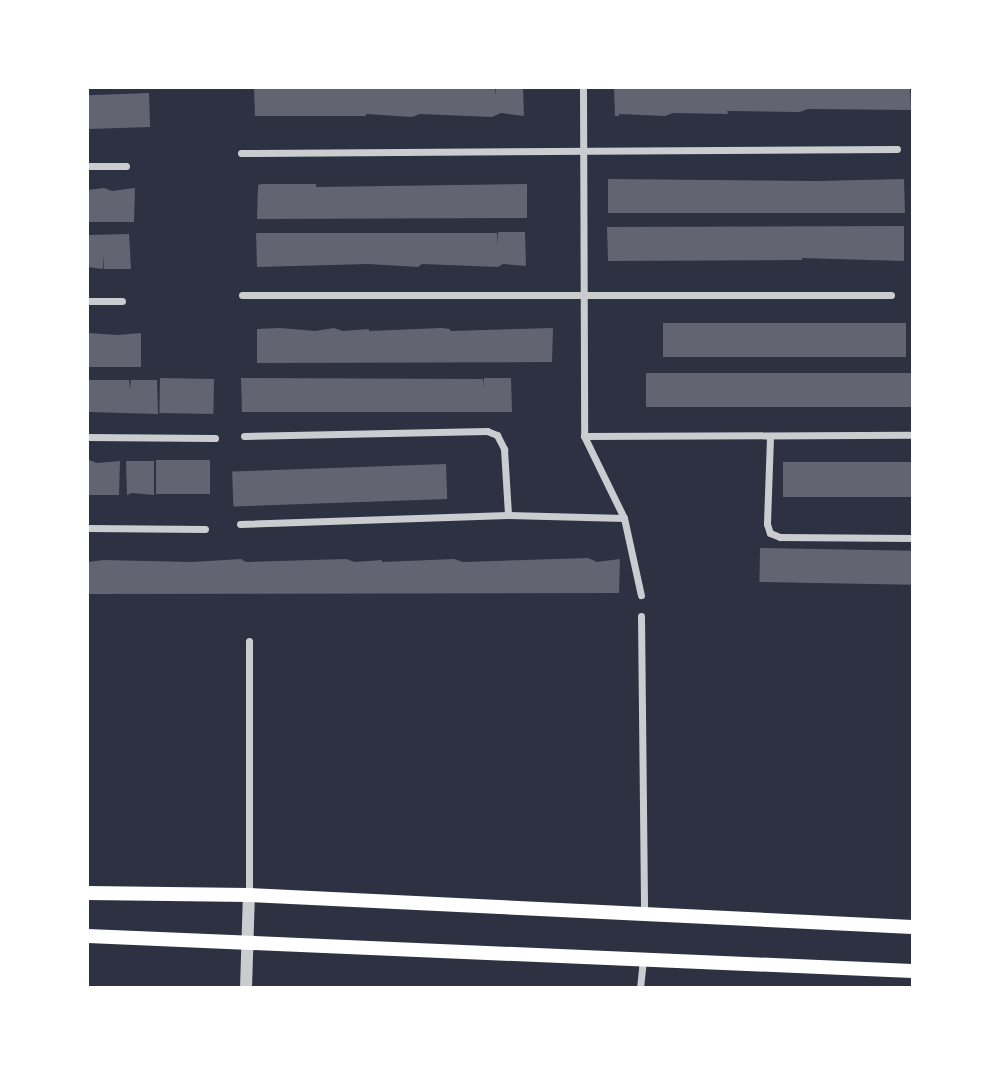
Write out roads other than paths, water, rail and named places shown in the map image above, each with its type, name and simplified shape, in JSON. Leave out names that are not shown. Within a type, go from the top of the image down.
[{"type":"main road","points":[[88,893],[249,895],[912,927]]},
{"type":"main road","points":[[88,936],[912,971]]},
{"type":"street","points":[[583,88],[584,436],[624,518],[641,595]]},
{"type":"street","points":[[241,153],[897,149]]},
{"type":"street","points":[[88,166],[126,166]]},
{"type":"street","points":[[243,295],[891,295]]},
{"type":"street","points":[[88,302],[122,301]]},
{"type":"street","points":[[244,436],[487,431],[497,435],[504,449],[508,515]]},
{"type":"street","points":[[584,436],[912,435]]},
{"type":"street","points":[[88,437],[215,438]]},
{"type":"street","points":[[771,437],[767,524],[771,533],[780,537],[912,538]]},
{"type":"street","points":[[240,524],[508,515],[624,518]]},
{"type":"street","points":[[88,528],[205,530]]},
{"type":"street","points":[[641,616],[644,914]]},
{"type":"street","points":[[246,988],[249,895],[249,640]]},
{"type":"street","points":[[640,988],[643,959]]}]
